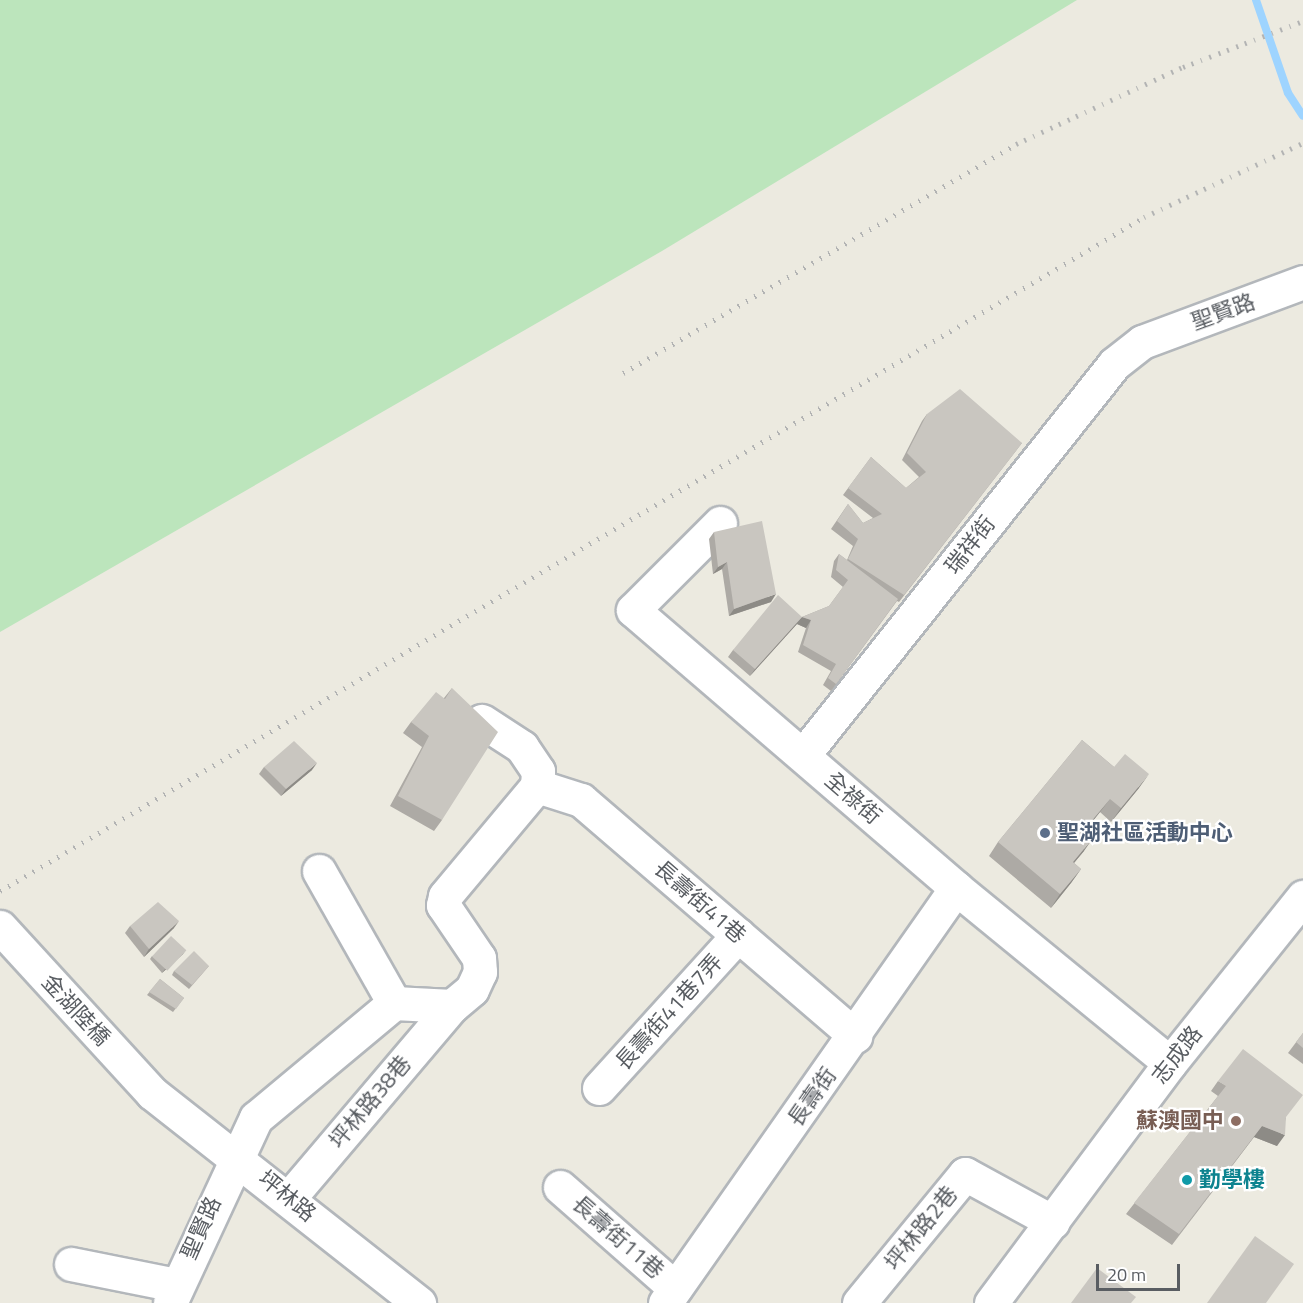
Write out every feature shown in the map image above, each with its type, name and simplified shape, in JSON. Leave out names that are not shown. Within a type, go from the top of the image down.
[{"type":"street","name":"聖賢路","points":[[1142,342],[1303,282]]},
{"type":"street","name":"瑞祥街","points":[[804,754],[1113,364],[1142,342]]},
{"type":"street","name":"全祿街","points":[[720,523],[633,610],[804,754],[956,888],[1170,1063]]},
{"type":"street","points":[[482,721],[522,747],[538,771],[537,786]]},
{"type":"street","name":"長壽街41巷","points":[[537,786],[581,800],[855,1036]]},
{"type":"street","name":"坪林路38巷","points":[[289,1198],[452,1005],[472,989],[480,972],[478,958],[443,905],[445,896],[537,786]]},
{"type":"street","points":[[319,872],[394,1003],[452,1005]]},
{"type":"street","name":"長壽街","points":[[670,1295],[855,1036],[956,888]]},
{"type":"street","name":"志成路","points":[[991,1303],[1170,1063],[1303,897]]},
{"type":"street","name":"金湖陸橋","points":[[0,927],[153,1093]]},
{"type":"street","name":"長壽街41巷7弄","points":[[599,1088],[738,935]]},
{"type":"street","name":"聖賢路","points":[[173,1294],[235,1155],[256,1118],[394,1003]]},
{"type":"street","name":"坪林路","points":[[153,1093],[289,1198],[410,1301]]},
{"type":"street","name":"坪林路2巷","points":[[859,1303],[965,1174],[1053,1222]]},
{"type":"street","name":"長壽街11巷","points":[[560,1187],[670,1295]]},
{"type":"street","points":[[71,1264],[173,1294]]},
{"type":"green space","points":[[0,0],[1077,0],[662,251],[0,632]]},
{"type":"building","points":[[960,389],[1022,443],[904,595],[848,559],[858,539],[837,521],[848,504],[863,523],[882,514],[848,488],[871,457],[906,488],[926,472],[907,453],[927,414]]},
{"type":"building","points":[[762,521],[776,594],[734,609],[727,562],[718,567],[714,532]]},
{"type":"building","points":[[839,554],[898,599],[836,684],[828,678],[836,664],[803,645],[811,620],[802,617],[829,606],[848,580],[836,570]]},
{"type":"building","points":[[778,595],[802,617],[755,669],[733,650]]},
{"type":"building","points":[[452,688],[498,732],[442,820],[398,796],[429,736],[411,722],[436,692],[445,699]]},
{"type":"building","name":"聖湖社區活動中心","points":[[1082,740],[1114,767],[1125,754],[1149,774],[1121,808],[1110,799],[1084,830],[1093,838],[1073,862],[1081,869],[1060,894],[998,842]]},
{"type":"building","points":[[294,741],[317,763],[286,789],[264,767]]},
{"type":"building","points":[[158,902],[179,921],[149,949],[130,926]]},
{"type":"building","points":[[171,936],[186,950],[167,971],[152,956]]},
{"type":"building","points":[[194,951],[209,966],[192,985],[174,971]]},
{"type":"building","points":[[160,979],[184,998],[176,1009],[149,992]]},
{"type":"building","points":[[1303,1033],[1303,1048],[1296,1042]]},
{"type":"building","name":"勤學樓","points":[[1243,1049],[1303,1095],[1286,1117],[1285,1135],[1262,1126],[1179,1234],[1134,1203],[1226,1086],[1218,1081]]},
{"type":"building","points":[[1255,1236],[1294,1264],[1266,1303],[1207,1303]]},
{"type":"building","points":[[1097,1268],[1136,1297],[1131,1303],[1071,1303]]},
{"type":"waterway","points":[[1256,0],[1288,93],[1303,116]]},
{"type":"railway","points":[[623,373],[1016,144],[1183,67],[1303,21]]},
{"type":"railway","points":[[0,891],[1144,217],[1303,143]]},
{"type":"place","name":"聖湖社區活動中心","points":[[1045,833]]},
{"type":"place","name":"蘇澳國中","points":[[1236,1121]]},
{"type":"place","name":"勤學樓","points":[[1187,1180]]}]
